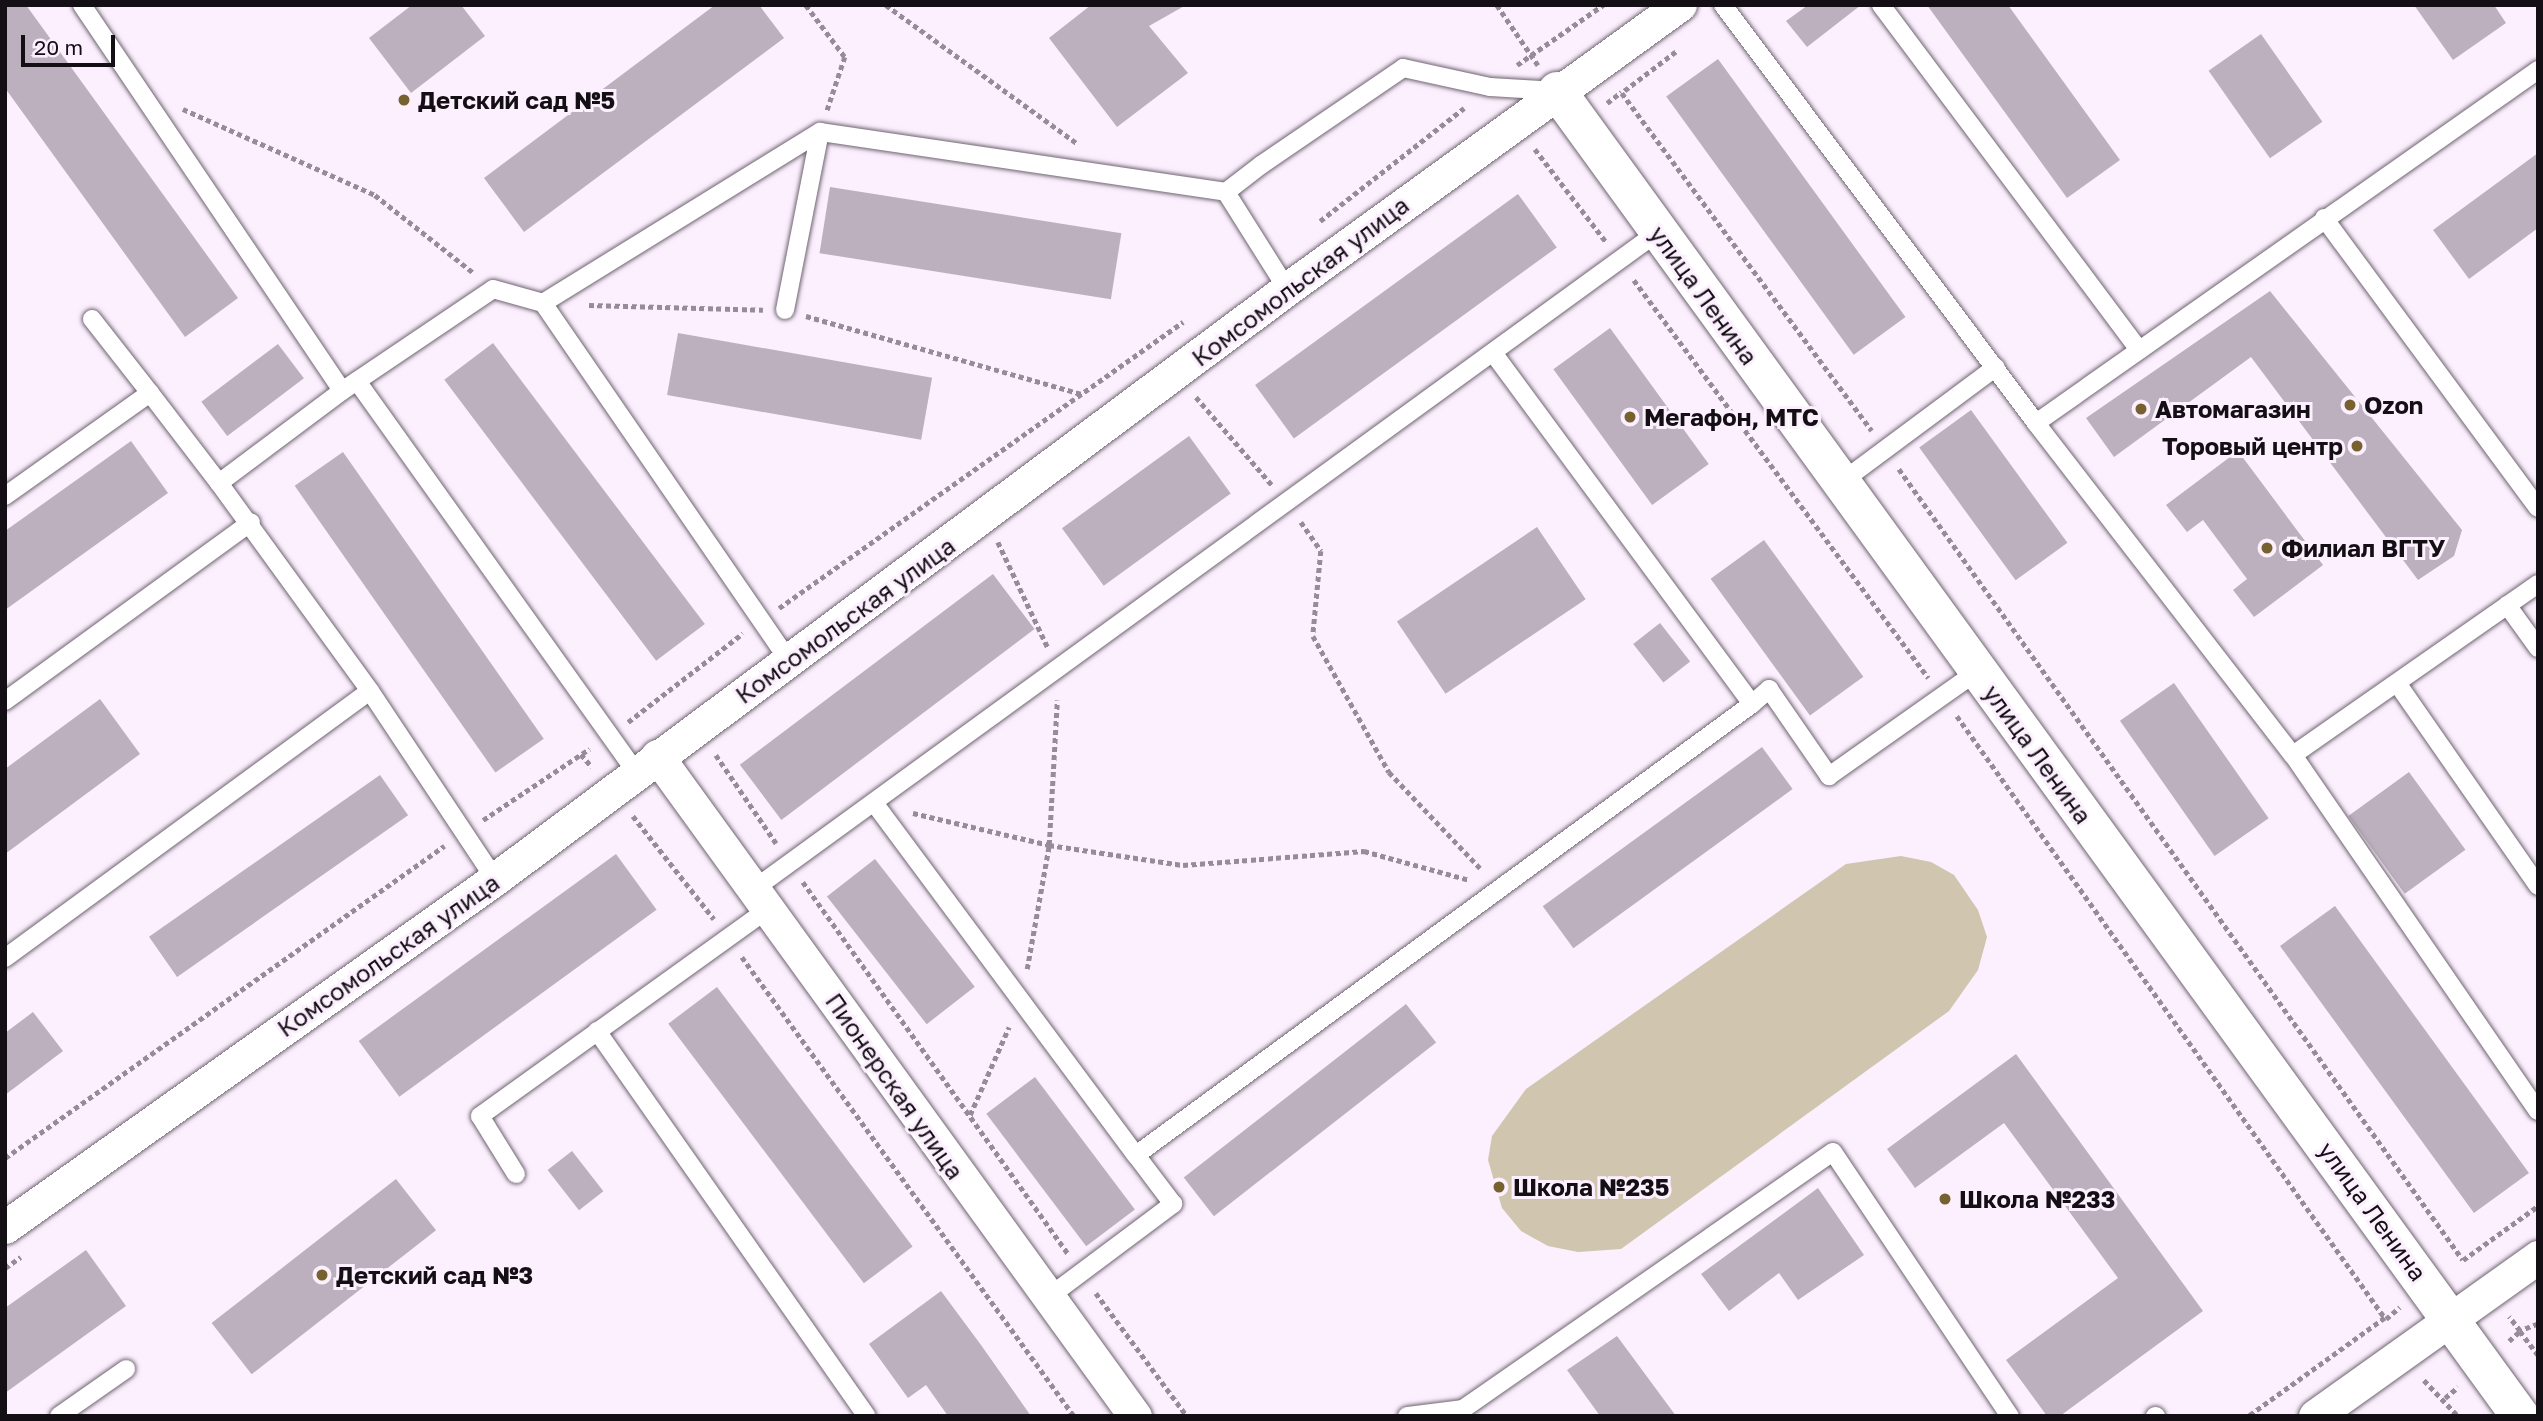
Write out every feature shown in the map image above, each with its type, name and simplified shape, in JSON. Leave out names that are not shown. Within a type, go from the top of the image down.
[{"type":"street","name":"Комсомольская улица","points":[[5,1227],[495,880],[646,764],[790,663],[1287,289],[1557,91],[1680,5]]},
{"type":"street","name":"улица Ленина","points":[[1557,91],[2520,1416]]},
{"type":"street","name":"Пионерская улица","points":[[646,764],[761,898],[1046,1299],[1135,1416]]},
{"type":"street","points":[[2315,1416],[2538,1257]]},
{"type":"lane","points":[[82,5],[138,89],[350,386],[610,736],[646,764]]},
{"type":"lane","points":[[1723,5],[1996,366],[2036,423],[2293,755],[2538,1111]]},
{"type":"lane","points":[[1881,5],[2139,350]]},
{"type":"lane","points":[[543,303],[820,132],[1226,192],[1403,68],[1490,88],[1557,91]]},
{"type":"lane","points":[[2036,423],[2538,69]]},
{"type":"lane","points":[[785,310],[820,132]]},
{"type":"lane","points":[[1226,192],[1287,289]]},
{"type":"lane","points":[[2324,218],[2538,508]]},
{"type":"lane","points":[[516,1174],[480,1116],[727,936],[790,863],[875,804],[1658,232]]},
{"type":"lane","points":[[219,483],[350,386],[493,289],[543,303],[790,663]]},
{"type":"lane","points":[[92,319],[251,522],[370,691],[495,880]]},
{"type":"lane","points":[[1493,353],[1752,704]]},
{"type":"lane","points":[[1840,482],[1996,366]]},
{"type":"lane","points":[[5,496],[150,393]]},
{"type":"lane","points":[[5,701],[251,522]]},
{"type":"lane","points":[[2293,755],[2538,584]]},
{"type":"lane","points":[[2507,605],[2538,648]]},
{"type":"lane","points":[[1136,1155],[1769,689],[1829,776],[1978,671]]},
{"type":"lane","points":[[2397,683],[2538,886]]},
{"type":"lane","points":[[5,958],[370,691]]},
{"type":"lane","points":[[875,804],[1173,1204],[1046,1299]]},
{"type":"lane","points":[[597,1031],[867,1416]]},
{"type":"lane","points":[[1407,1416],[1463,1409],[1833,1152],[2010,1416]]},
{"type":"lane","points":[[60,1416],[126,1369]]},
{"type":"path","points":[[806,5],[845,57],[820,132]]},
{"type":"path","points":[[886,5],[1081,146]]},
{"type":"path","points":[[1497,5],[1557,91]]},
{"type":"path","points":[[1311,228],[1531,54],[1603,5]]},
{"type":"path","points":[[138,89],[375,195],[493,289]]},
{"type":"path","points":[[1622,93],[1885,449],[2463,1260],[2538,1206]]},
{"type":"path","points":[[1525,157],[1536,149],[1943,696],[2385,1318],[2249,1416]]},
{"type":"path","points":[[543,303],[785,310],[1082,394]]},
{"type":"path","points":[[5,1158],[464,832],[610,736],[761,620],[1192,316]]},
{"type":"path","points":[[1185,405],[1207,389]]},
{"type":"path","points":[[1196,397],[1287,503],[1321,551],[1313,636],[1389,772],[1500,889]]},
{"type":"path","points":[[987,549],[1009,533]]},
{"type":"path","points":[[969,1116],[1021,1001],[1049,845],[1058,670],[998,541]]},
{"type":"path","points":[[712,750],[969,1116],[1187,1416]]},
{"type":"path","points":[[875,804],[1049,845],[1183,865],[1364,851],[1500,889]]},
{"type":"path","points":[[638,824],[727,936],[1074,1416]]},
{"type":"path","points":[[2538,1324],[2520,1331],[2538,1355]]},
{"type":"path","points":[[2414,1386],[2425,1379],[2458,1416]]},
{"type":"shaded area","points":[[1901,856],[1931,862],[1954,875],[1978,910],[1987,937],[1978,970],[1949,1011],[1621,1249],[1578,1252],[1548,1246],[1521,1231],[1502,1208],[1488,1160],[1492,1136],[1526,1089],[1846,864]]},
{"type":"building","points":[[5,5],[26,5],[238,298],[185,337],[5,88]]},
{"type":"building","points":[[412,5],[461,5],[485,36],[411,93],[369,38]]},
{"type":"building","points":[[715,5],[759,5],[784,38],[524,232],[484,178]]},
{"type":"building","points":[[1091,5],[1186,5],[1149,26],[1188,73],[1117,127],[1049,38]]},
{"type":"building","points":[[1808,5],[1861,5],[1807,47],[1786,21]]},
{"type":"building","points":[[1927,5],[2008,5],[2120,160],[2067,198]]},
{"type":"building","points":[[2414,5],[2494,5],[2506,23],[2453,60]]},
{"type":"building","points":[[2261,34],[2322,122],[2270,158],[2209,71]]},
{"type":"building","points":[[1718,59],[1906,317],[1854,355],[1666,97]]},
{"type":"building","points":[[2538,153],[2538,228],[2469,279],[2433,230]]},
{"type":"building","points":[[830,187],[1121,233],[1111,299],[820,253]]},
{"type":"building","points":[[1518,194],[1557,247],[1294,438],[1255,385]]},
{"type":"building","name":"Торовый центр","points":[[2270,291],[2462,530],[2454,556],[2418,580],[2251,357],[2114,457],[2086,418]]},
{"type":"building","name":"Мегафон, МТС","points":[[1610,328],[1709,464],[1652,505],[1553,369]]},
{"type":"building","points":[[678,333],[932,378],[921,440],[667,395]]},
{"type":"building","points":[[493,343],[705,624],[656,661],[444,380]]},
{"type":"building","points":[[278,344],[304,378],[227,436],[201,402]]},
{"type":"building","points":[[1971,410],[2067,543],[2016,580],[1919,448]]},
{"type":"building","points":[[1189,436],[1231,493],[1104,586],[1062,528]]},
{"type":"building","points":[[131,441],[168,493],[5,610],[5,531]]},
{"type":"building","name":"Филиал ВГТУ","points":[[2238,451],[2323,565],[2254,617],[2233,590],[2247,579],[2203,520],[2187,532],[2166,505]]},
{"type":"building","points":[[343,452],[544,739],[495,773],[295,486]]},
{"type":"building","points":[[1537,527],[1586,599],[1446,694],[1397,622]]},
{"type":"building","points":[[1764,540],[1863,677],[1810,716],[1711,579]]},
{"type":"building","points":[[993,574],[1035,629],[781,820],[740,765]]},
{"type":"building","points":[[1660,623],[1690,662],[1663,683],[1633,644]]},
{"type":"building","points":[[2174,683],[2269,818],[2215,856],[2120,721]]},
{"type":"building","points":[[100,699],[140,754],[5,854],[5,769]]},
{"type":"building","points":[[1762,747],[1793,789],[1573,948],[1543,906]]},
{"type":"building","points":[[2409,772],[2465,850],[2405,894],[2348,816]]},
{"type":"building","points":[[380,775],[408,815],[177,977],[149,937]]},
{"type":"building","points":[[616,854],[657,910],[399,1097],[359,1041]]},
{"type":"building","points":[[875,859],[975,987],[927,1024],[827,897]]},
{"type":"building","points":[[2335,906],[2529,1173],[2474,1213],[2280,946]]},
{"type":"building","points":[[717,987],[913,1247],[864,1283],[668,1024]]},
{"type":"building","points":[[1406,1004],[1436,1043],[1214,1216],[1184,1178]]},
{"type":"building","points":[[33,1012],[63,1051],[5,1095],[5,1033]]},
{"type":"building","points":[[2016,1054],[2203,1311],[2060,1416],[2047,1416],[2006,1360],[2118,1278],[2004,1123],[1915,1188],[1887,1149]]},
{"type":"building","points":[[1035,1077],[1135,1210],[1086,1246],[986,1114]]},
{"type":"building","points":[[572,1151],[603,1191],[579,1210],[548,1170]]},
{"type":"building","name":"Детский сад №3","points":[[396,1179],[436,1230],[252,1374],[212,1323]]},
{"type":"building","points":[[1818,1188],[1864,1255],[1798,1300],[1779,1273],[1729,1311],[1701,1274]]},
{"type":"building","points":[[86,1250],[126,1306],[5,1393],[5,1308]]},
{"type":"building","points":[[941,1291],[1031,1416],[948,1416],[926,1385],[908,1398],[869,1344]]},
{"type":"building","points":[[1617,1336],[1676,1416],[1600,1416],[1567,1370]]},
{"type":"place","name":"Детский сад №5","points":[[404,100]]},
{"type":"place","name":"Ozon","points":[[2350,405]]},
{"type":"place","name":"Автомагазин","points":[[2141,409]]},
{"type":"place","name":"Мегафон, МТС","points":[[1630,417]]},
{"type":"place","name":"Торовый центр","points":[[2357,446]]},
{"type":"place","name":"Филиал ВГТУ","points":[[2267,548]]},
{"type":"place","name":"Школа №235","points":[[1499,1187]]},
{"type":"place","name":"Школа №233","points":[[1945,1199]]},
{"type":"place","name":"Детский сад №3","points":[[322,1275]]}]
